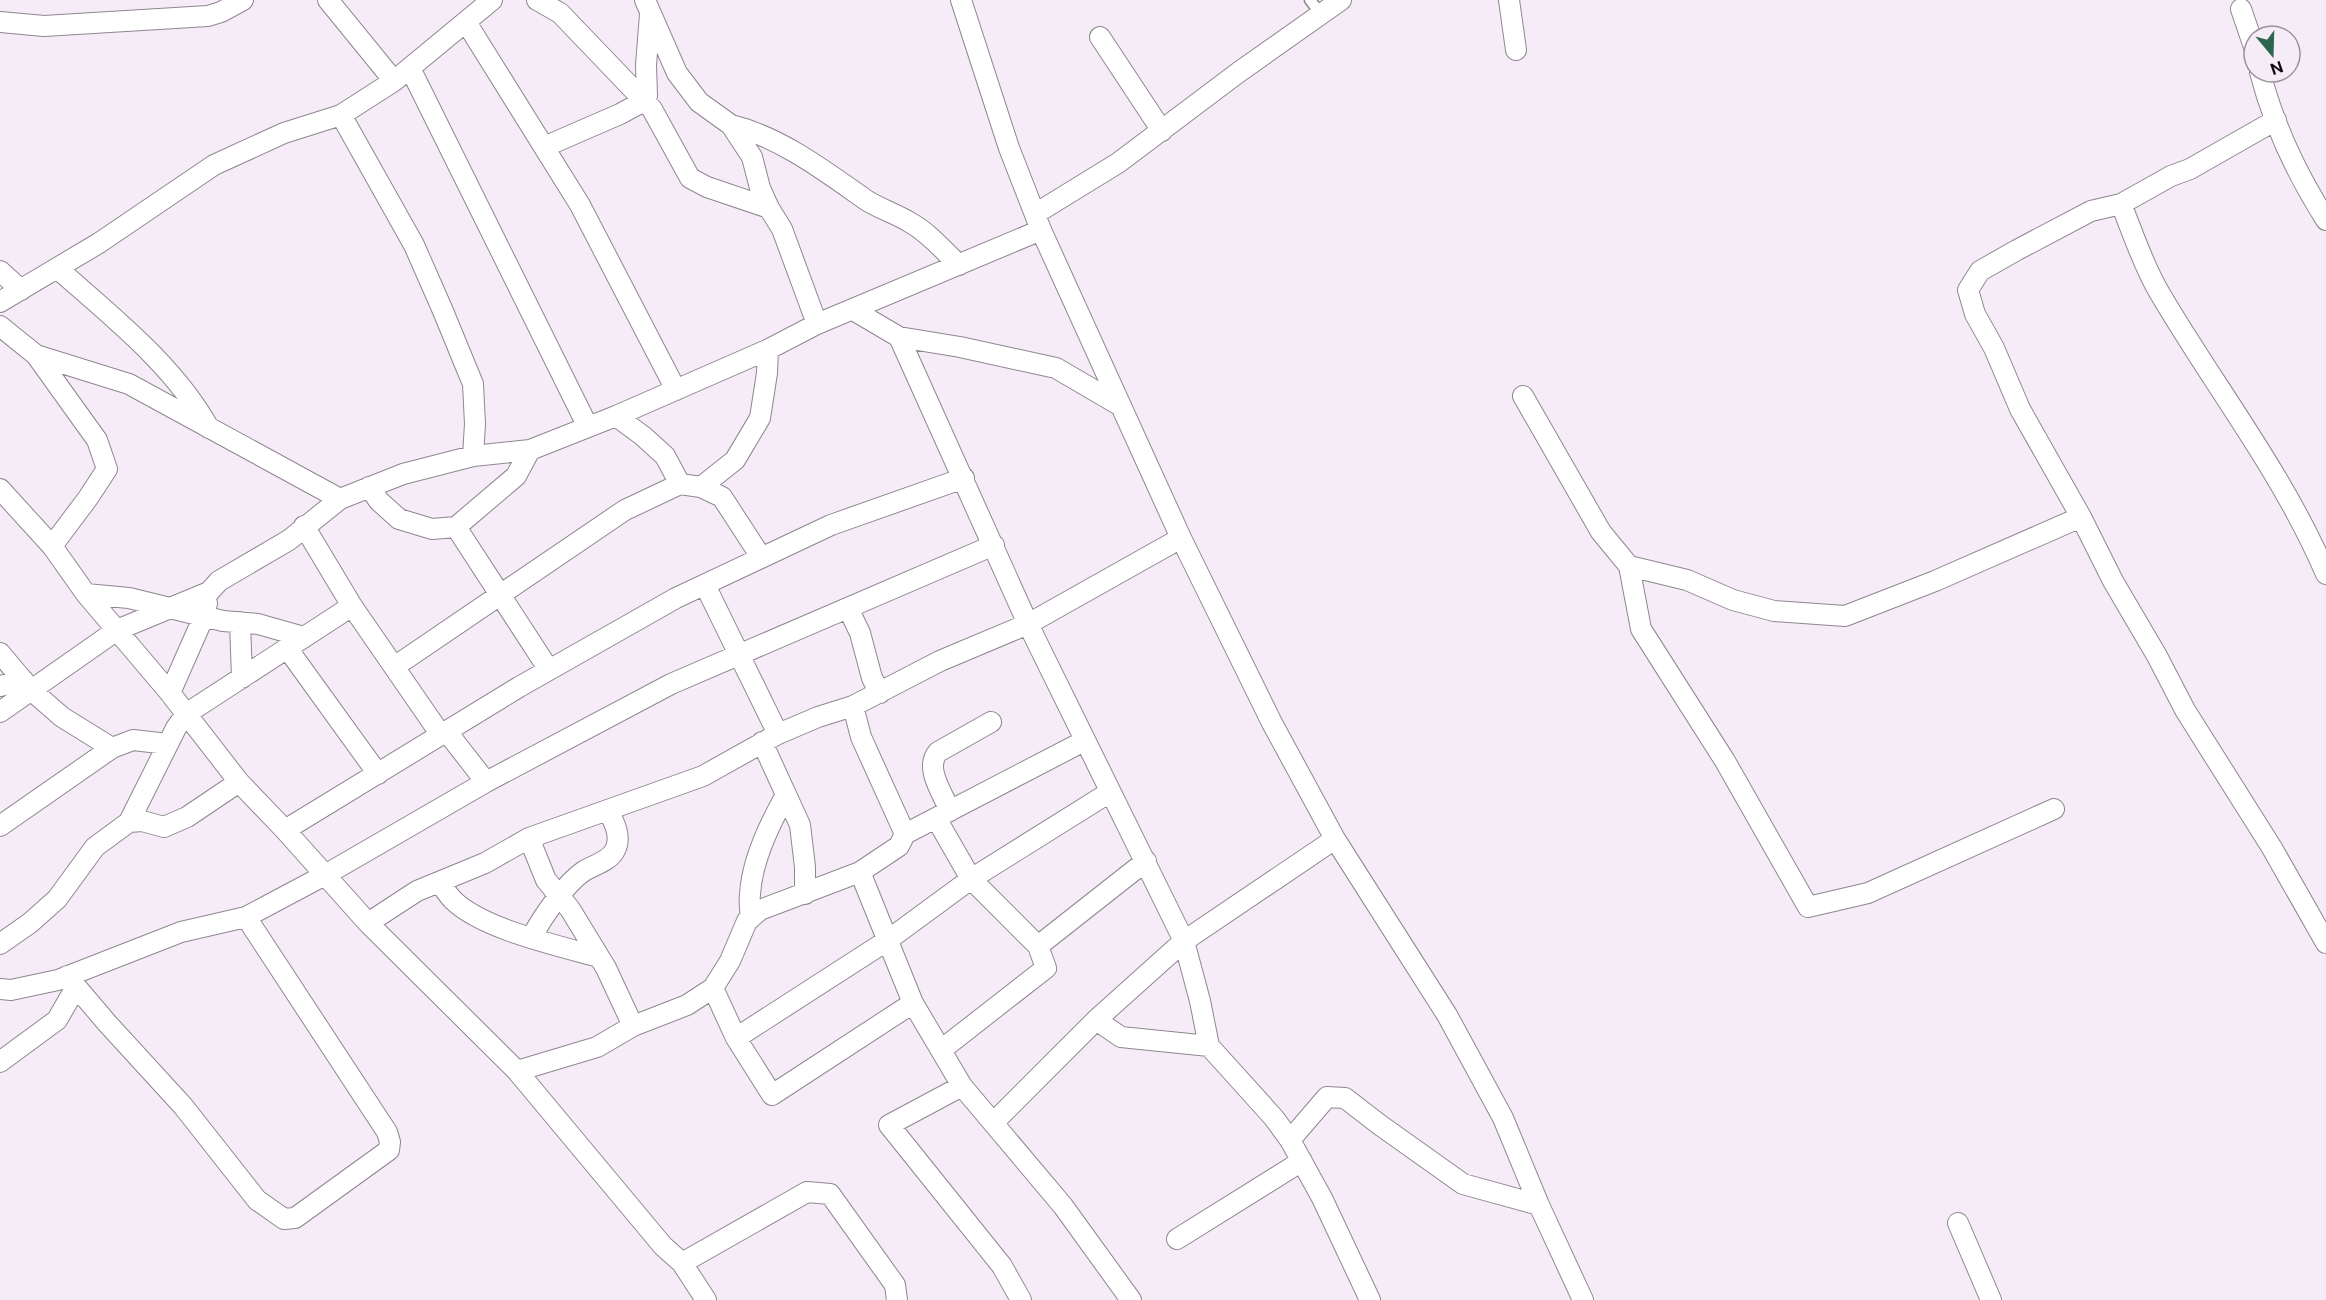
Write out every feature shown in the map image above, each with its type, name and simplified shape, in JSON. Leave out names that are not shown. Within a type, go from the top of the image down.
[{"type":"street","points":[[0,22],[44,26],[208,15],[221,12],[243,0]]},
{"type":"street","points":[[328,0],[402,74],[588,427]]},
{"type":"street","points":[[0,302],[99,243],[214,165],[284,133],[341,115],[402,74],[492,0]]},
{"type":"street","points":[[537,0],[560,13],[652,109],[690,178],[706,187],[769,208]]},
{"type":"street","points":[[961,0],[1009,148],[1038,222],[1181,538],[1272,723],[1335,839],[1447,1015],[1503,1118],[1539,1205],[1583,1300]]},
{"type":"street","points":[[0,712],[27,685],[117,630],[209,592],[219,581],[289,540],[303,526],[340,499],[403,474],[473,456],[530,450],[616,416],[768,350],[817,324],[959,265],[1038,222],[1162,131],[1316,7],[1341,0]]},
{"type":"street","points":[[1509,0],[1516,50]]},
{"type":"street","points":[[544,147],[620,114],[647,96],[647,6]]},
{"type":"street","points":[[647,6],[676,73],[699,102],[731,125],[752,157],[760,188],[782,229],[817,324]]},
{"type":"street","points":[[2241,9],[2246,24]]},
{"type":"street","points":[[466,22],[580,205],[676,390]]},
{"type":"street","points":[[1100,37],[1162,131]]},
{"type":"street","points":[[2264,84],[2276,120],[2313,200],[2326,220]]},
{"type":"street","points":[[341,115],[414,245],[472,384],[475,424],[473,456]]},
{"type":"street","points":[[2276,120],[2190,169],[2171,176],[2121,204],[2091,212],[2017,250],[1980,271],[1968,290],[1975,315],[1994,348],[2020,410],[2081,517],[2113,581],[2157,656],[2185,710],[2272,848],[2326,943]]},
{"type":"street","points":[[731,125],[749,129],[792,152],[845,184],[868,201],[913,224],[959,265]]},
{"type":"street","points":[[2121,204],[2158,290],[2241,420],[2324,562]]},
{"type":"street","points":[[57,268],[140,341],[195,402],[209,428]]},
{"type":"street","points":[[0,271],[21,290]]},
{"type":"street","points":[[853,310],[899,337],[960,347],[1056,368],[1121,406]]},
{"type":"street","points":[[0,326],[36,355],[77,410],[97,440],[106,469],[88,498],[52,546]]},
{"type":"street","points":[[899,337],[1028,624],[1184,941],[1209,1046],[1274,1118],[1290,1140],[1323,1198],[1370,1300]]},
{"type":"street","points":[[701,487],[735,460],[760,418],[768,350]]},
{"type":"street","points":[[36,355],[129,384],[340,499]]},
{"type":"street","points":[[77,410],[81,369]]},
{"type":"street","points":[[1523,396],[1601,532],[1629,566],[1641,629],[1725,761],[1808,907],[1868,893],[2054,809]]},
{"type":"street","points":[[616,416],[665,456],[680,484]]},
{"type":"street","points":[[369,487],[379,501],[399,519],[432,529],[456,527],[516,476],[530,450]]},
{"type":"street","points":[[285,830],[549,670],[676,598],[831,525],[964,478]]},
{"type":"street","points":[[394,667],[625,510],[680,484],[701,487],[722,497],[761,557]]},
{"type":"street","points":[[3,496],[52,546],[86,594],[170,693],[239,782],[368,923],[517,1071],[663,1246],[682,1263],[706,1300]]},
{"type":"street","points":[[1629,566],[1687,580],[1733,600],[1774,611],[1845,616],[1935,581],[2081,517]]},
{"type":"street","points":[[303,526],[352,606],[394,667],[444,733],[486,782]]},
{"type":"street","points":[[456,527],[549,670]]},
{"type":"street","points":[[368,923],[417,891],[484,863],[530,838],[703,776],[770,738],[818,717],[853,706],[940,661],[1028,624],[1181,538]]},
{"type":"street","points":[[0,989],[11,990],[71,982],[181,932],[246,917],[325,875],[486,782],[671,684],[994,545]]},
{"type":"street","points":[[705,585],[739,655],[770,738],[786,795],[800,825],[805,867],[805,894]]},
{"type":"street","points":[[170,693],[204,616],[209,592]]},
{"type":"street","points":[[86,594],[129,598],[204,616],[258,624],[304,637]]},
{"type":"street","points":[[0,944],[30,923],[57,899],[95,848],[129,822],[176,728],[186,714],[352,606]]},
{"type":"street","points":[[848,608],[860,633],[872,678],[880,693]]},
{"type":"street","points":[[240,622],[242,678]]},
{"type":"street","points":[[287,648],[378,774]]},
{"type":"street","points":[[0,653],[27,685],[62,717],[112,748]]},
{"type":"street","points":[[0,686],[27,685]]},
{"type":"street","points":[[853,706],[861,737],[905,834]]},
{"type":"street","points":[[941,1050],[1046,968],[1038,946],[971,879],[943,814],[931,767],[932,758],[938,752],[991,722]]},
{"type":"street","points":[[0,826],[112,748],[133,740],[168,744]]},
{"type":"street","points":[[517,1071],[597,1047],[633,1026],[687,1005],[713,988],[730,962],[747,921],[760,910],[861,872],[899,846],[905,834],[1084,741]]},
{"type":"street","points":[[129,822],[142,821],[164,827],[187,817],[239,782]]},
{"type":"street","points":[[736,1038],[888,940],[971,879],[1110,792]]},
{"type":"street","points":[[751,918],[750,893],[757,862],[771,821],[786,795]]},
{"type":"street","points":[[532,937],[540,920],[583,872],[614,852],[618,842],[616,827],[608,810]]},
{"type":"street","points":[[530,838],[546,880],[570,909],[599,957],[633,1026]]},
{"type":"street","points":[[994,1122],[1096,1020],[1184,941],[1335,839]]},
{"type":"street","points":[[1038,946],[1146,861]]},
{"type":"street","points":[[861,872],[913,1002],[962,1086],[1063,1206],[1131,1300]]},
{"type":"street","points":[[439,882],[454,901],[474,915],[532,937],[599,957]]},
{"type":"street","points":[[71,982],[183,1106],[257,1200],[284,1219],[295,1218],[389,1150],[390,1142],[387,1132],[246,917]]},
{"type":"street","points":[[0,1062],[57,1020],[71,982]]},
{"type":"street","points":[[713,988],[736,1038],[772,1095],[913,1002]]},
{"type":"street","points":[[1096,1020],[1121,1037],[1209,1046]]},
{"type":"street","points":[[962,1086],[889,1125],[1002,1266],[1021,1300]]},
{"type":"street","points":[[1290,1140],[1327,1097],[1345,1098],[1463,1184],[1539,1205]]},
{"type":"street","points":[[1177,1239],[1302,1161]]},
{"type":"street","points":[[682,1263],[807,1192],[830,1194],[895,1285],[897,1300]]},
{"type":"street","points":[[1958,1223],[1991,1300]]}]
